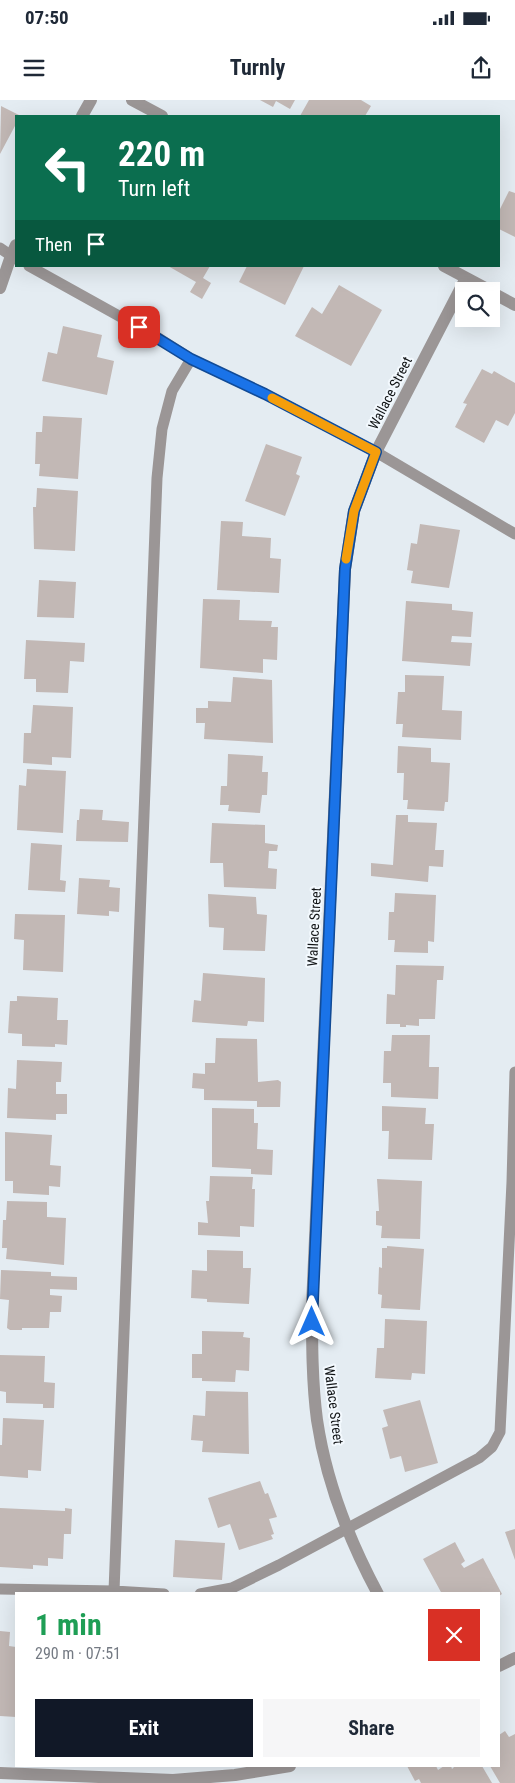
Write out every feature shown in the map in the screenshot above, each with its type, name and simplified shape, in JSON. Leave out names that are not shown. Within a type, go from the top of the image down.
[{"type":"street","points":[[83,115],[91,100]]},
{"type":"street","points":[[132,100],[160,115]]},
{"type":"street","points":[[0,288],[11,252]]},
{"type":"street","points":[[446,267],[474,282]]},
{"type":"street","name":"Wallace Street","points":[[377,1592],[347,1529],[328,1468],[318,1421],[313,1372],[312,1305],[345,569],[354,511],[376,452],[466,278]]},
{"type":"street","points":[[500,296],[515,305]]},
{"type":"street","points":[[500,1666],[515,1658]]},
{"type":"street","points":[[0,1773],[173,1780],[235,1775],[284,1767]]},
{"type":"lane","points":[[31,267],[155,336],[191,359],[265,394],[376,452],[515,534]]},
{"type":"lane","points":[[114,1591],[158,478],[162,429],[172,391],[191,359]]},
{"type":"lane","points":[[211,1592],[232,1588],[347,1529],[479,1458],[492,1447],[500,1432],[512,1182],[515,1072]]},
{"type":"lane","points":[[0,1589],[131,1592]]},
{"type":"building","points":[[260,100],[295,100],[290,109],[276,101],[273,107]]},
{"type":"building","points":[[309,100],[361,100],[371,106],[366,115],[301,115]]},
{"type":"building","points":[[1,106],[19,115],[15,115],[15,126],[0,154]]},
{"type":"building","points":[[509,191],[515,193],[515,237],[500,230],[500,209]]},
{"type":"building","points":[[170,267],[209,267],[203,278],[211,283],[202,299],[190,292],[196,282]]},
{"type":"building","points":[[246,267],[304,267],[285,305],[239,282]]},
{"type":"building","points":[[339,285],[382,310],[351,366],[295,336],[312,307],[322,314]]},
{"type":"building","points":[[63,326],[102,335],[97,357],[114,361],[107,395],[42,381],[48,352],[57,354]]},
{"type":"building","points":[[482,369],[492,374],[494,371],[515,383],[515,413],[508,426],[496,420],[484,443],[455,427],[467,404],[463,403]]},
{"type":"building","points":[[43,416],[82,418],[78,479],[39,476],[40,464],[35,464],[36,432],[42,432]]},
{"type":"building","points":[[266,444],[302,457],[296,474],[300,476],[285,516],[245,501]]},
{"type":"building","points":[[37,488],[78,491],[75,551],[34,549],[33,507],[36,507]]},
{"type":"building","points":[[221,521],[243,522],[242,536],[271,538],[270,558],[281,559],[279,593],[217,590]]},
{"type":"building","points":[[420,524],[460,530],[449,588],[411,583],[413,571],[407,570],[411,543],[417,544]]},
{"type":"building","points":[[39,580],[76,582],[74,618],[37,617]]},
{"type":"building","points":[[203,599],[240,600],[239,620],[272,621],[271,627],[278,627],[277,660],[263,659],[263,673],[200,668]]},
{"type":"building","points":[[406,601],[452,604],[452,610],[473,612],[471,637],[452,636],[451,642],[472,643],[470,666],[402,661]]},
{"type":"building","points":[[26,640],[85,643],[84,662],[70,661],[68,693],[36,692],[36,679],[24,679]]},
{"type":"building","points":[[405,675],[444,676],[442,710],[462,711],[461,740],[402,737],[403,724],[396,724],[398,692],[405,692]]},
{"type":"building","points":[[233,677],[272,680],[273,743],[204,739],[205,723],[196,723],[196,708],[208,708],[208,701],[231,702]]},
{"type":"building","points":[[33,705],[73,707],[71,758],[52,757],[52,765],[23,763],[24,733],[31,733]]},
{"type":"building","points":[[398,746],[431,748],[431,762],[450,763],[448,802],[445,802],[444,811],[407,809],[408,800],[403,800],[404,773],[397,773]]},
{"type":"building","points":[[228,754],[263,756],[262,772],[268,772],[267,795],[262,795],[260,813],[228,811],[229,805],[220,805],[221,786],[227,786]]},
{"type":"building","points":[[27,769],[66,771],[63,833],[17,830],[19,785],[26,786]]},
{"type":"building","points":[[80,809],[103,810],[102,820],[129,822],[128,842],[76,841],[77,820],[79,820]]},
{"type":"building","points":[[396,815],[408,815],[408,822],[437,823],[435,850],[444,850],[443,867],[429,866],[428,882],[371,876],[371,863],[393,865]]},
{"type":"building","points":[[212,823],[265,825],[265,843],[278,845],[277,851],[269,851],[268,868],[277,869],[276,889],[224,887],[223,863],[210,863]]},
{"type":"building","points":[[31,843],[62,845],[60,880],[66,881],[65,892],[28,890]]},
{"type":"building","points":[[79,878],[110,880],[109,887],[120,888],[119,912],[109,911],[109,916],[77,914]]},
{"type":"building","points":[[395,893],[436,895],[434,942],[428,941],[428,953],[394,952],[395,940],[388,940],[389,912],[394,912]]},
{"type":"building","points":[[208,894],[256,897],[257,914],[267,915],[265,951],[223,950],[224,928],[209,927]]},
{"type":"building","points":[[15,914],[65,915],[63,972],[23,970],[24,940],[14,939]]},
{"type":"building","points":[[396,965],[444,966],[443,980],[437,980],[435,1019],[419,1019],[419,1026],[406,1025],[406,1027],[400,1027],[400,1024],[386,1024],[387,994],[395,995]]},
{"type":"building","points":[[203,973],[265,978],[264,1022],[248,1021],[247,1026],[192,1022],[194,1000],[201,1001]]},
{"type":"building","points":[[17,996],[58,998],[57,1020],[68,1020],[67,1045],[55,1044],[55,1047],[22,1046],[22,1034],[8,1033],[10,1001],[17,1001]]},
{"type":"building","points":[[392,1035],[430,1035],[429,1067],[439,1067],[438,1099],[391,1097],[391,1083],[383,1083],[384,1051],[391,1051]]},
{"type":"building","points":[[216,1038],[257,1039],[258,1082],[278,1080],[281,1082],[280,1107],[257,1107],[257,1101],[204,1100],[204,1089],[192,1088],[193,1073],[205,1074],[205,1063],[215,1063]]},
{"type":"building","points":[[17,1060],[62,1062],[61,1082],[56,1082],[56,1094],[67,1094],[67,1114],[56,1114],[56,1120],[7,1118],[8,1088],[16,1089]]},
{"type":"building","points":[[382,1106],[426,1108],[425,1124],[434,1124],[432,1160],[388,1159],[389,1131],[382,1131]]},
{"type":"building","points":[[212,1108],[254,1109],[254,1123],[258,1123],[257,1149],[273,1150],[272,1175],[251,1174],[251,1169],[212,1167]]},
{"type":"building","points":[[5,1132],[52,1135],[50,1165],[61,1166],[60,1187],[49,1186],[49,1195],[13,1193],[13,1181],[5,1181]]},
{"type":"building","points":[[210,1176],[253,1177],[252,1189],[255,1189],[254,1227],[240,1226],[240,1237],[198,1235],[198,1222],[208,1223],[206,1201],[209,1201]]},
{"type":"building","points":[[377,1179],[422,1181],[420,1239],[381,1238],[382,1226],[376,1225],[376,1211],[379,1211]]},
{"type":"building","points":[[7,1201],[47,1202],[47,1217],[66,1218],[64,1265],[6,1259],[7,1248],[2,1248],[3,1220],[6,1220]]},
{"type":"building","points":[[387,1246],[424,1249],[420,1310],[381,1308],[382,1295],[378,1294],[379,1267],[382,1268],[382,1248],[387,1248]]},
{"type":"building","points":[[207,1250],[243,1251],[243,1268],[251,1268],[249,1304],[207,1302],[207,1299],[191,1298],[192,1270],[207,1271]]},
{"type":"building","points":[[1,1270],[51,1272],[51,1276],[77,1277],[77,1290],[50,1289],[50,1295],[62,1296],[61,1312],[50,1312],[49,1328],[10,1330],[7,1328],[9,1300],[0,1299]]},
{"type":"building","points":[[385,1319],[427,1321],[425,1374],[412,1373],[411,1380],[375,1378],[377,1348],[384,1348]]},
{"type":"building","points":[[202,1331],[244,1332],[243,1337],[250,1338],[249,1371],[236,1370],[235,1382],[202,1381],[202,1378],[192,1378],[192,1354],[202,1354]]},
{"type":"building","points":[[0,1355],[45,1356],[44,1382],[55,1383],[54,1408],[43,1408],[43,1404],[6,1403],[6,1392],[0,1391]]},
{"type":"building","points":[[206,1391],[248,1392],[249,1454],[202,1452],[203,1441],[191,1440],[193,1415],[205,1416]]},
{"type":"building","points":[[420,1400],[438,1463],[405,1472],[401,1456],[390,1459],[382,1428],[388,1426],[383,1410]]},
{"type":"building","points":[[3,1418],[44,1420],[41,1471],[28,1470],[28,1478],[0,1476],[0,1445],[2,1445]]},
{"type":"building","points":[[260,1481],[265,1494],[268,1493],[277,1517],[269,1519],[274,1534],[271,1535],[273,1539],[239,1550],[230,1524],[218,1528],[208,1498]]},
{"type":"building","points":[[0,1508],[65,1511],[65,1508],[72,1509],[71,1534],[64,1534],[63,1559],[48,1558],[48,1566],[33,1565],[33,1569],[0,1567]]},
{"type":"building","points":[[515,1529],[515,1560],[505,1532]]},
{"type":"building","points":[[175,1540],[225,1543],[222,1580],[173,1577]]},
{"type":"building","points":[[455,1542],[465,1561],[461,1564],[464,1568],[483,1558],[502,1594],[500,1595],[500,1592],[441,1592],[423,1559]]},
{"type":"building","points":[[0,1631],[10,1632],[9,1646],[15,1647],[15,1717],[0,1716]]},
{"type":"building","points":[[505,1731],[509,1737],[515,1734],[515,1783],[500,1783],[491,1767],[500,1767],[500,1734]]},
{"type":"building","points":[[408,1767],[436,1767],[438,1770],[442,1767],[451,1767],[452,1769],[454,1767],[483,1767],[492,1783],[421,1783],[419,1779],[415,1781]]},
{"type":"slow traffic","points":[[272,398],[376,452],[354,511],[346,559]]},
{"type":"route","points":[[139,327],[191,359],[265,394],[376,452],[354,511],[345,569],[312,1322]]}]
